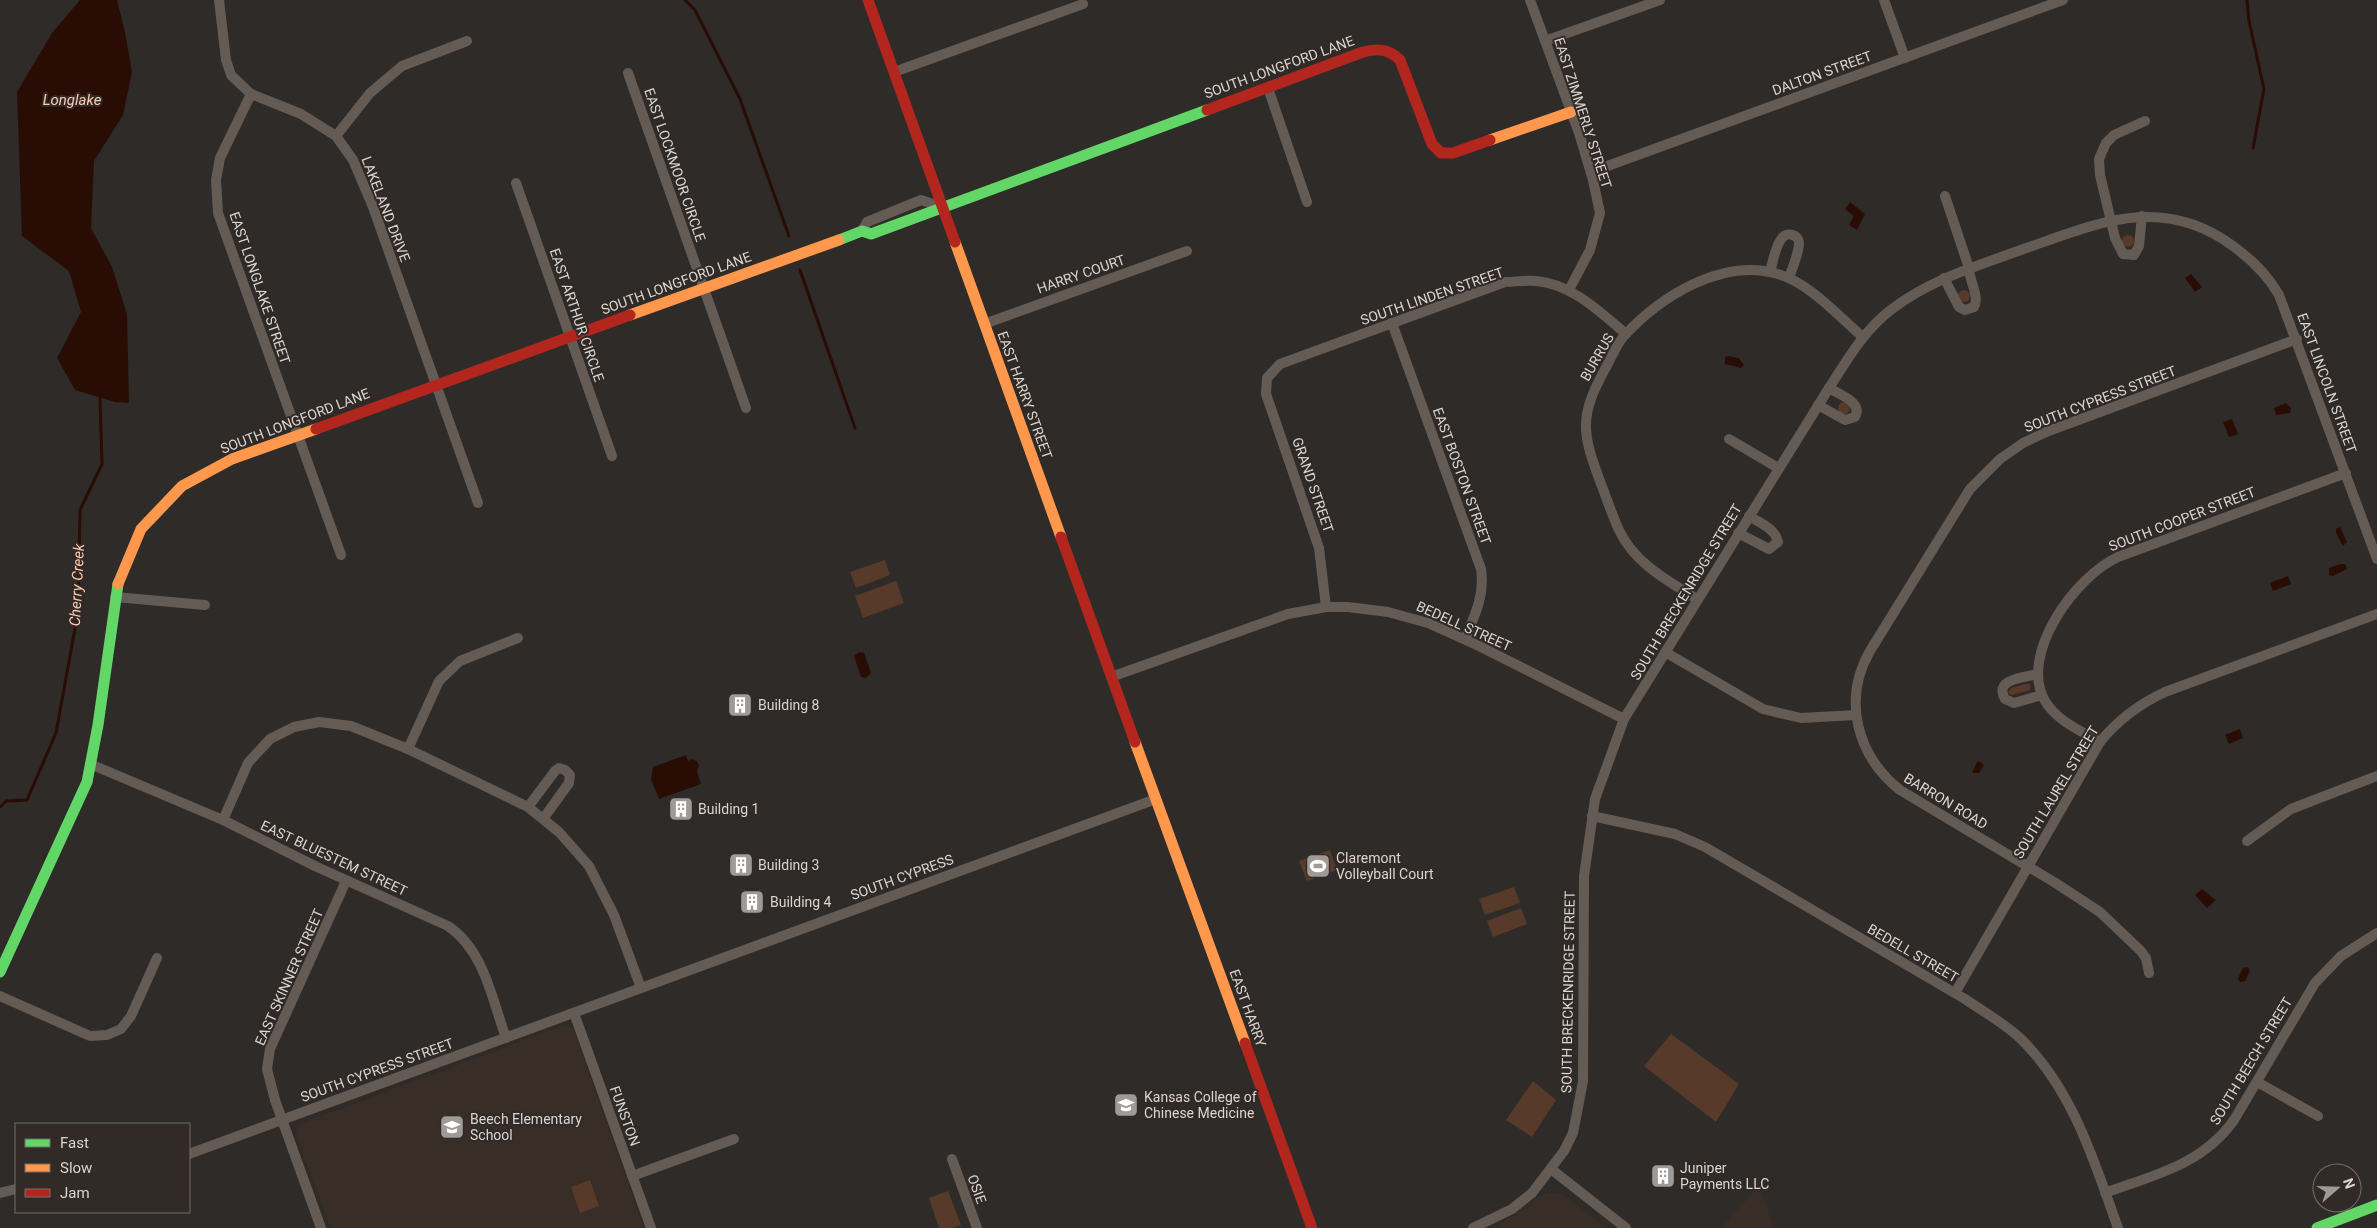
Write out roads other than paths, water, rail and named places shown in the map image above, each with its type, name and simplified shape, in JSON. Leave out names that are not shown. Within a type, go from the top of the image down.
[{"type":"street","points":[[219,0],[226,60],[231,75],[251,94]]},
{"type":"street","name":"EAST HARRY STREET","points":[[868,0],[1156,799]]},
{"type":"street","name":"EAST ZIMMERLY STREET","points":[[1530,0],[1591,172],[1600,213],[1590,250],[1569,290]]},
{"type":"street","points":[[1545,41],[1660,0]]},
{"type":"street","points":[[1884,0],[1905,58]]},
{"type":"street","name":"DALTON STREET","points":[[1591,172],[1905,58],[2036,4],[2062,0]]},
{"type":"street","points":[[894,72],[1083,4]]},
{"type":"street","points":[[336,136],[370,93],[402,66],[467,41]]},
{"type":"street","name":"SOUTH LONGFORD LANE","points":[[0,972],[87,782],[98,725],[117,587],[141,529],[182,486],[232,459],[862,231],[871,234],[1363,52],[1385,49],[1394,53],[1400,60],[1432,144],[1441,153],[1453,153],[1571,112]]},
{"type":"street","name":"EAST LOCKMOOR CIRCLE","points":[[628,73],[746,408]]},
{"type":"street","points":[[1268,88],[1307,202]]},
{"type":"street","name":"LAKELAND DRIVE","points":[[251,94],[301,114],[336,136],[353,160],[373,207],[478,503]]},
{"type":"street","name":"EAST LONGLAKE STREET","points":[[251,94],[220,158],[216,180],[218,213],[341,555]]},
{"type":"street","points":[[2142,216],[2138,249],[2130,256],[2123,254],[2118,249],[2110,219],[2100,175],[2100,155],[2106,143],[2114,135],[2145,121]]},
{"type":"street","name":"EAST ARTHUR CIRCLE","points":[[516,184],[612,456]]},
{"type":"street","points":[[1944,278],[1959,307],[1965,310],[1971,309],[1976,304],[1969,277],[1969,268],[1945,196]]},
{"type":"street","name":"SOUTH BRECKENRIDGE STREET","points":[[1473,1228],[1512,1209],[1532,1193],[1551,1170],[1573,1133],[1583,1081],[1584,876],[1595,799],[1624,720],[1748,516],[1862,336],[1904,300],[1944,278],[2110,219],[2142,216],[2179,220],[2221,237]]},
{"type":"street","points":[[1770,272],[1780,240],[1790,234],[1796,237],[1799,242],[1789,278]]},
{"type":"street","name":"EAST LINCOLN STREET","points":[[2221,237],[2251,260],[2268,278],[2284,305],[2377,559]]},
{"type":"street","name":"HARRY COURT","points":[[984,324],[1188,251]]},
{"type":"street","name":"BURRUS","points":[[1697,599],[1657,574],[1635,554],[1619,532],[1593,462],[1586,429],[1591,395],[1626,334],[1660,304],[1691,285],[1731,272],[1751,270],[1770,272],[1789,278],[1807,288],[1862,336]]},
{"type":"street","name":"SOUTH LINDEN STREET","points":[[1269,375],[1280,364],[1505,282],[1537,281],[1569,290],[1593,306],[1626,334]]},
{"type":"street","name":"EAST BOSTON STREET","points":[[1392,323],[1480,569],[1482,584],[1480,604],[1466,639]]},
{"type":"street","name":"SOUTH CYPRESS STREET","points":[[1856,715],[1856,687],[1866,659],[1970,489],[2000,459],[2022,443],[2046,432],[2297,339]]},
{"type":"street","name":"GRAND STREET","points":[[1269,375],[1267,378],[1266,394],[1319,548],[1326,607]]},
{"type":"street","points":[[1818,405],[1845,420],[1855,417],[1858,410],[1856,404],[1829,388]]},
{"type":"street","points":[[1728,439],[1778,468]]},
{"type":"street","name":"SOUTH COOPER STREET","points":[[2100,742],[2059,717],[2042,695],[2038,674],[2041,649],[2078,587],[2101,566],[2118,557],[2346,473]]},
{"type":"street","points":[[1738,533],[1769,549],[1778,542],[1777,535],[1770,528],[1748,516]]},
{"type":"street","points":[[115,597],[205,605]]},
{"type":"street","name":"BEDELL STREET","points":[[1111,677],[1288,614],[1326,607],[1368,608],[1428,623],[1466,639],[1624,720]]},
{"type":"street","name":"SOUTH LAUREL STREET","points":[[1954,994],[2100,742],[2130,712],[2161,693],[2377,614]]},
{"type":"street","points":[[408,749],[439,681],[460,661],[518,638]]},
{"type":"street","points":[[1665,652],[1763,709],[1801,718],[1856,715]]},
{"type":"street","points":[[2038,674],[2008,681],[2003,686],[2002,693],[2005,699],[2014,703],[2042,695]]},
{"type":"street","name":"BARRON ROAD","points":[[1856,715],[1865,747],[1876,767],[1891,784],[2028,866],[2100,912],[2140,950],[2146,958],[2150,973]]},
{"type":"street","points":[[223,820],[248,763],[270,739],[294,727],[319,722],[351,726],[408,749],[528,806],[559,832],[589,866],[614,915],[642,988]]},
{"type":"street","name":"EAST BLUESTEM STREET","points":[[90,764],[223,820],[346,880],[448,926],[464,939],[478,960],[506,1038]]},
{"type":"street","points":[[528,806],[555,771],[559,768],[565,770],[570,775],[569,783],[543,819]]},
{"type":"street","points":[[2247,841],[2291,809],[2377,776]]},
{"type":"street","name":"SOUTH CYPRESS","points":[[574,1013],[1156,799]]},
{"type":"street","name":"EAST HARRY","points":[[1156,799],[1312,1228]]},
{"type":"street","name":"BEDELL STREET","points":[[1592,816],[1675,834],[1705,847],[2006,1026],[2044,1064],[2071,1107],[2118,1228]]},
{"type":"street","name":"EAST SKINNER STREET","points":[[321,1228],[282,1120],[268,1069],[270,1050],[346,880]]},
{"type":"street","name":"SOUTH BEECH STREET","points":[[2105,1193],[2174,1169],[2204,1152],[2226,1130],[2257,1082],[2306,996],[2320,977],[2341,956],[2377,933]]},
{"type":"street","points":[[0,996],[90,1036],[107,1035],[121,1029],[131,1016],[157,958]]},
{"type":"street","name":"SOUTH CYPRESS STREET","points":[[190,1154],[574,1013]]},
{"type":"street","name":"FUNSTON","points":[[574,1013],[651,1228]]},
{"type":"street","points":[[2257,1082],[2318,1116]]},
{"type":"street","points":[[632,1176],[734,1139]]},
{"type":"street","name":"OSIE","points":[[952,1159],[977,1228]]},
{"type":"street","points":[[1551,1170],[1626,1228]]},
{"type":"street","points":[[0,1194],[15,1189]]},
{"type":"street","points":[[2317,1228],[2377,1205]]},
{"type":"water","name":"Longlake","points":[[80,0],[117,0],[132,72],[123,115],[94,161],[91,228],[112,267],[127,314],[129,403],[115,402],[75,390],[57,358],[81,312],[69,271],[22,236],[17,92],[52,33]]},
{"type":"water","points":[[1850,202],[1865,214],[1857,230],[1849,225],[1854,216],[1845,209]]},
{"type":"water","points":[[2191,274],[2202,287],[2195,292],[2185,278]]},
{"type":"water","points":[[1725,357],[1739,358],[1744,365],[1741,368],[1725,364]]},
{"type":"water","points":[[2286,403],[2291,408],[2290,413],[2276,415],[2274,408]]},
{"type":"water","points":[[2232,419],[2238,434],[2229,437],[2223,422]]},
{"type":"water","points":[[2340,527],[2347,542],[2343,546],[2336,533],[2336,529]]},
{"type":"water","points":[[2345,564],[2347,569],[2333,576],[2329,575],[2329,568]]},
{"type":"water","points":[[2288,576],[2291,584],[2273,591],[2270,583]]},
{"type":"water","points":[[859,652],[864,653],[871,673],[866,678],[861,677],[854,656]]},
{"type":"water","points":[[2240,729],[2243,738],[2229,744],[2225,735]]},
{"type":"water","points":[[686,755],[688,761],[692,759],[697,761],[699,766],[697,771],[701,784],[659,799],[651,779],[653,767]]},
{"type":"water","points":[[1979,761],[1984,765],[1979,773],[1972,773],[1977,762]]},
{"type":"water","points":[[2202,889],[2216,900],[2207,908],[2195,895]]},
{"type":"water","points":[[2248,967],[2250,971],[2245,981],[2240,982],[2238,978],[2243,968]]},
{"type":"waterway","points":[[685,0],[695,10],[740,99],[789,236]]},
{"type":"waterway","points":[[2247,0],[2249,21],[2264,89],[2253,148]]},
{"type":"waterway","points":[[800,270],[855,428]]},
{"type":"waterway","name":"Cherry Creek","points":[[0,807],[6,801],[27,800],[56,733],[78,612],[80,510],[102,464],[100,398]]},
{"type":"place","name":"Building 8","points":[[740,705]]},
{"type":"place","name":"Building 1","points":[[681,809]]},
{"type":"place","name":"Building 3","points":[[741,865]]},
{"type":"place","name":"Claremont Volleyball Court","points":[[1318,866]]},
{"type":"place","name":"Building 4","points":[[752,902]]},
{"type":"place","name":"Kansas College of Chinese Medicine","points":[[1126,1105]]},
{"type":"place","name":"Beech Elementary School","points":[[452,1127]]},
{"type":"place","name":"Juniper Payments LLC","points":[[1663,1176]]}]
